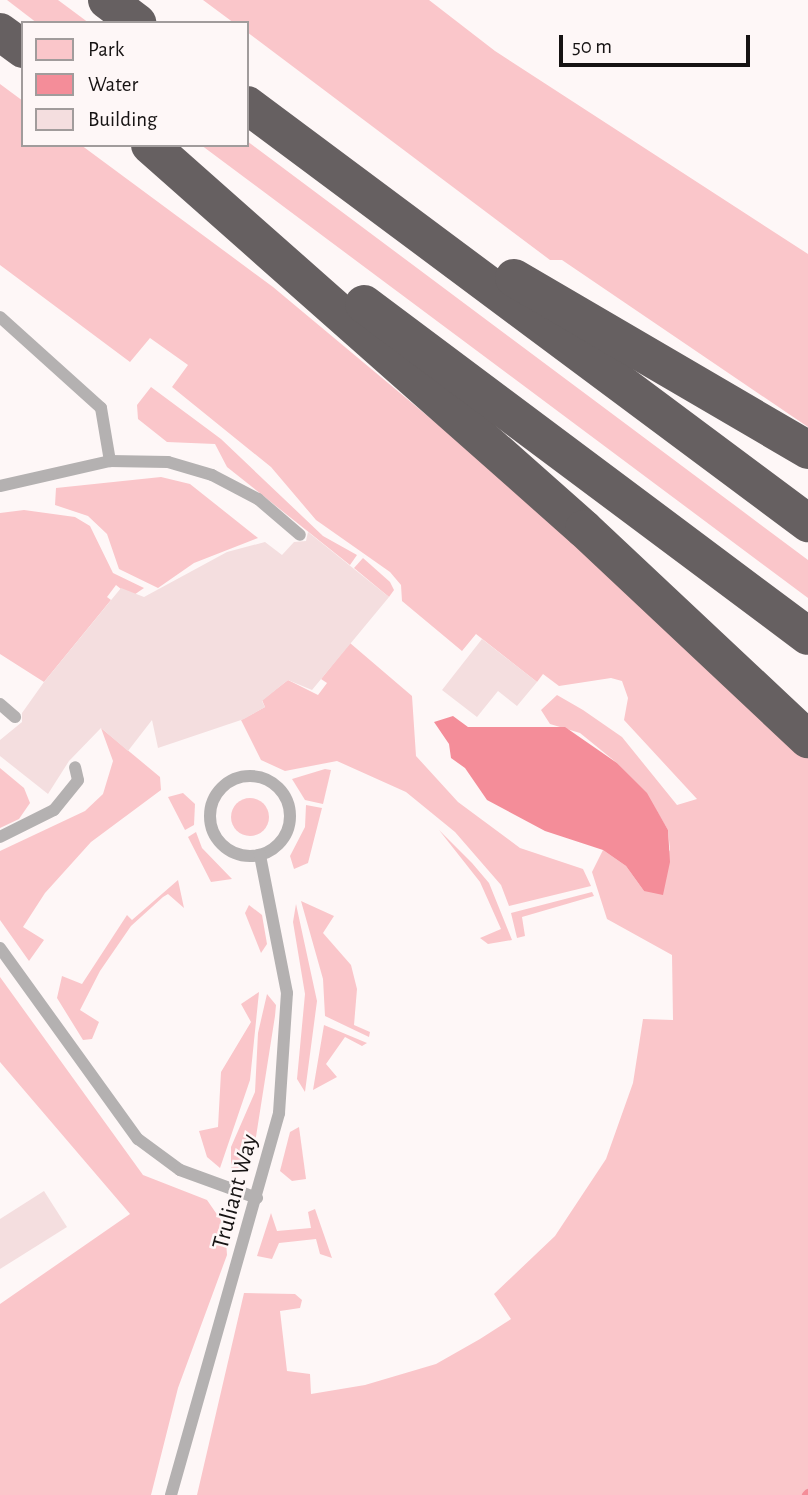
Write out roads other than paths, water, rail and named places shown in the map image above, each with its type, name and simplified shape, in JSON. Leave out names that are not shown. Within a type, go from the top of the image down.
[{"type":"highway","points":[[107,0],[134,21]]},
{"type":"highway","points":[[0,32],[21,48]]},
{"type":"highway","points":[[248,106],[808,523]]},
{"type":"highway","points":[[153,147],[584,529],[808,739]]},
{"type":"highway","points":[[154,147],[808,636]]},
{"type":"highway","points":[[349,181],[808,450]]},
{"type":"lane","points":[[0,317],[101,408],[110,461]]},
{"type":"lane","points":[[0,486],[110,461],[169,462],[212,475],[258,499],[300,535]]},
{"type":"lane","points":[[0,704],[15,717]]},
{"type":"lane","points":[[0,837],[54,810],[78,780],[75,767]]},
{"type":"lane","points":[[242,776],[274,783],[289,807],[285,835],[260,855],[233,852],[210,823],[219,789],[242,776]]},
{"type":"lane","name":"Truliant Way","points":[[171,1495],[257,1198],[279,1112],[287,993],[270,893],[260,855]]},
{"type":"lane","points":[[0,948],[138,1139],[180,1170],[257,1198]]},
{"type":"water","points":[[453,716],[468,727],[565,727],[617,763],[647,793],[668,830],[670,862],[663,895],[644,891],[626,866],[603,850],[545,831],[487,800],[465,768],[451,758],[449,744],[434,722]]}]
